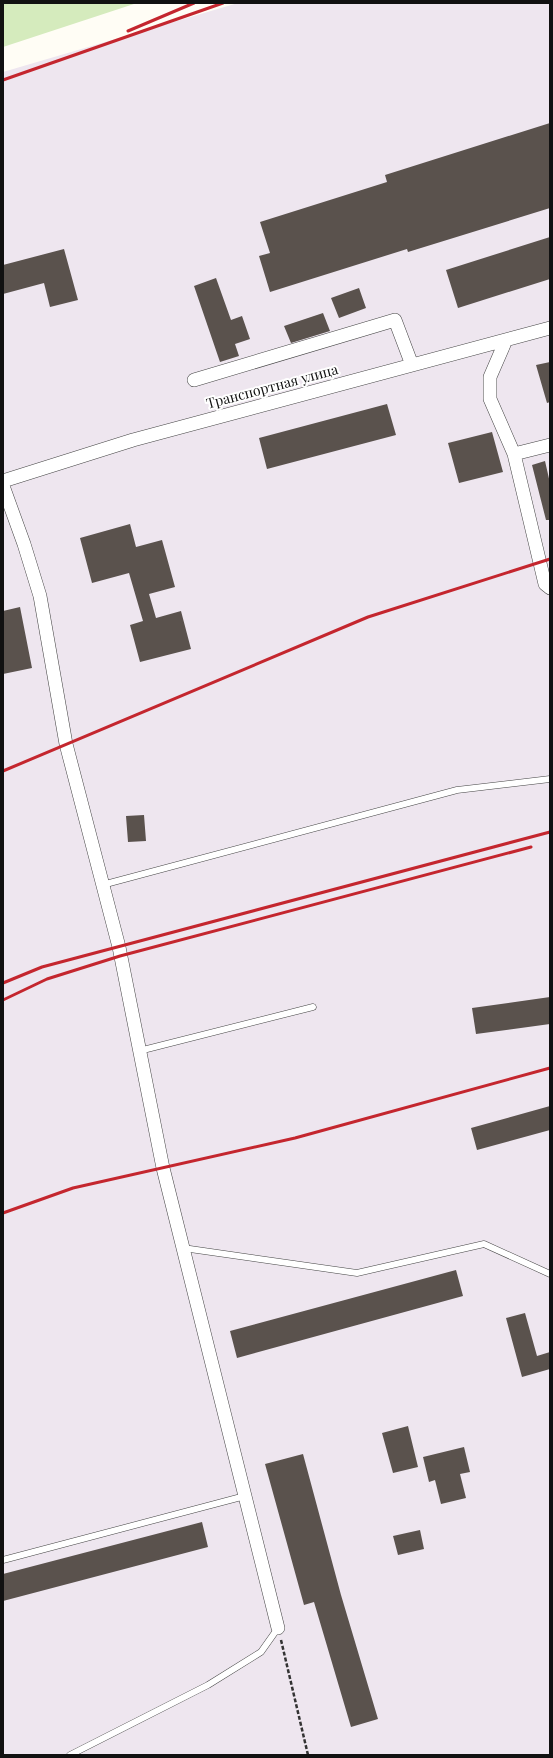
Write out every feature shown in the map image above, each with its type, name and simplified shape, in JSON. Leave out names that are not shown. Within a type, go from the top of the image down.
[{"type":"street","points":[[194,380],[395,320],[412,366]]},
{"type":"street","name":"Транспортная улица","points":[[3,481],[133,440],[550,328]]},
{"type":"street","points":[[506,340],[490,377],[490,399],[514,454],[545,584],[550,588]]},
{"type":"street","points":[[514,454],[550,445]]},
{"type":"street","points":[[3,486],[24,544],[40,596],[66,744],[119,947],[163,1168],[278,1628]]},
{"type":"lane","points":[[102,885],[457,790],[550,779]]},
{"type":"lane","points":[[139,1051],[313,1007]]},
{"type":"lane","points":[[183,1248],[357,1273],[484,1244],[550,1274]]},
{"type":"lane","points":[[3,1560],[245,1496]]},
{"type":"lane","points":[[70,1755],[208,1685],[261,1652],[278,1628]]},
{"type":"path","points":[[278,1628],[308,1755]]},
{"type":"shaded area","points":[[238,3],[550,3],[550,1755],[3,1755],[3,72]]},
{"type":"green space","points":[[3,3],[137,3],[3,47]]},
{"type":"building","points":[[550,123],[550,208],[408,252],[407,249],[270,292],[259,256],[270,253],[260,222],[387,182],[385,175]]},
{"type":"building","points":[[550,237],[550,279],[458,308],[446,270]]},
{"type":"building","points":[[64,249],[78,300],[50,307],[44,283],[3,294],[3,265]]},
{"type":"building","points":[[216,278],[231,320],[242,316],[250,339],[235,344],[239,356],[220,362],[194,286]]},
{"type":"building","points":[[359,288],[366,308],[339,318],[331,298]]},
{"type":"building","points":[[323,313],[330,331],[291,343],[284,326]]},
{"type":"building","points":[[550,362],[550,402],[547,403],[536,365]]},
{"type":"building","points":[[387,404],[396,435],[267,469],[259,438]]},
{"type":"building","points":[[492,432],[503,472],[459,483],[448,443]]},
{"type":"building","points":[[545,461],[550,483],[550,520],[546,520],[532,465]]},
{"type":"building","points":[[130,524],[136,547],[162,540],[175,587],[149,594],[156,618],[181,611],[191,649],[140,662],[130,625],[143,621],[129,573],[92,583],[80,538]]},
{"type":"building","points":[[20,607],[32,668],[3,674],[3,611]]},
{"type":"building","points":[[144,815],[146,841],[128,842],[126,816]]},
{"type":"building","points":[[550,997],[550,1024],[476,1034],[472,1008]]},
{"type":"building","points":[[550,1106],[550,1130],[477,1150],[471,1128]]},
{"type":"building","points":[[456,1270],[463,1296],[237,1358],[230,1331]]},
{"type":"building","points":[[525,1313],[537,1356],[550,1352],[550,1369],[522,1377],[506,1318]]},
{"type":"building","points":[[408,1426],[418,1467],[393,1473],[382,1433]]},
{"type":"building","points":[[464,1447],[470,1472],[460,1474],[466,1498],[441,1504],[435,1480],[429,1482],[423,1457]]},
{"type":"building","points":[[303,1454],[341,1595],[378,1719],[351,1727],[314,1602],[304,1605],[265,1464]]},
{"type":"building","points":[[202,1522],[208,1547],[3,1601],[3,1574]]},
{"type":"building","points":[[420,1530],[424,1549],[398,1555],[393,1536]]},
{"type":"railway","points":[[128,31],[194,3]]},
{"type":"railway","points":[[3,80],[223,3]]},
{"type":"railway","points":[[3,771],[368,617],[550,559]]},
{"type":"railway","points":[[3,983],[42,967],[550,832]]},
{"type":"railway","points":[[3,1000],[47,979],[120,956],[531,847]]},
{"type":"railway","points":[[3,1213],[73,1188],[295,1138],[550,1068]]}]
